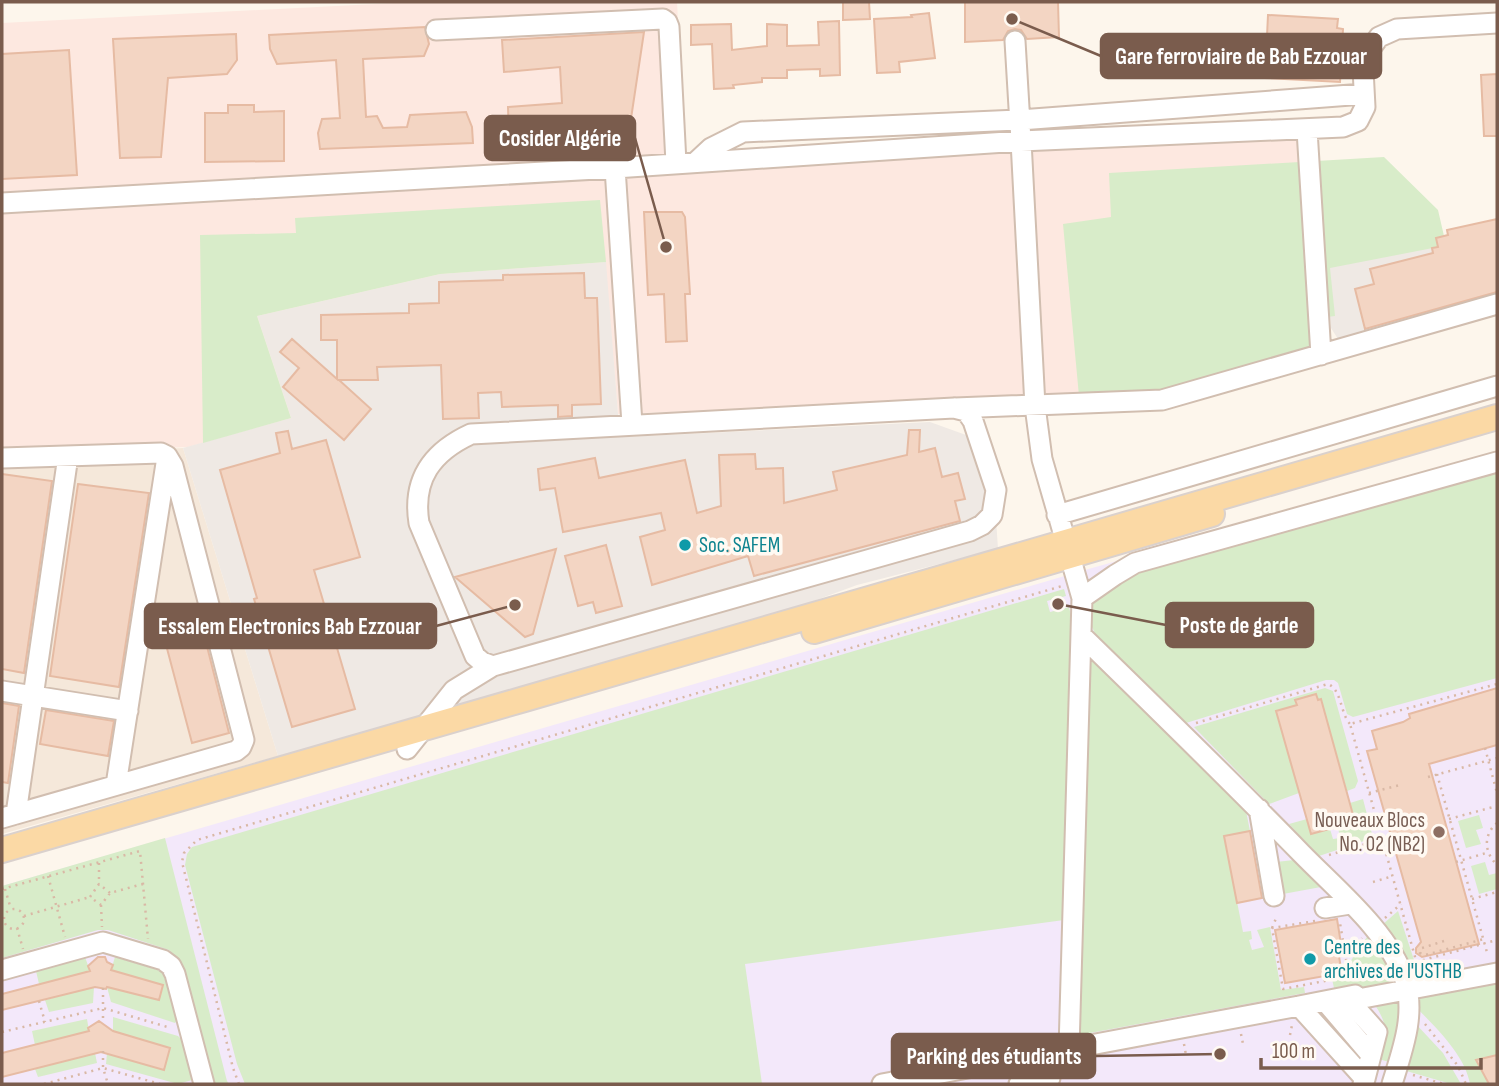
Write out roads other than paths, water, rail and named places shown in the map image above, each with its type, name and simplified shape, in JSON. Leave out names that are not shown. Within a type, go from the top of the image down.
[{"type":"main road","points":[[1068,548],[1497,416]]},
{"type":"main road","points":[[2,863],[414,739],[1068,548],[1497,429]]},
{"type":"main road","points":[[2,850],[414,739]]},
{"type":"street","points":[[436,30],[663,19],[669,27],[676,163]]},
{"type":"street","points":[[2,203],[615,168],[1021,141],[1343,127],[1357,121],[1365,107],[1363,69],[1368,52],[1378,37],[1397,29],[1497,23]]},
{"type":"street","points":[[1015,41],[1035,406],[1042,459],[1080,590],[1069,1049]]},
{"type":"street","points":[[697,161],[710,148],[743,132],[1020,120],[1364,94]]},
{"type":"street","points":[[1307,130],[1321,355]]},
{"type":"street","points":[[615,168],[632,424]]},
{"type":"street","points":[[493,666],[475,656],[419,523],[417,509],[418,491],[438,454],[452,443],[471,434],[954,408],[1162,400],[1497,304]]},
{"type":"street","points":[[1057,515],[1497,386]]},
{"type":"street","points":[[414,739],[453,690],[493,666],[970,531],[982,525],[992,515],[996,490],[973,421],[966,411],[954,408]]},
{"type":"street","points":[[2,458],[161,453],[167,456],[173,466],[244,740],[236,751],[9,816],[33,696],[68,456]]},
{"type":"street","points":[[116,785],[167,456]]},
{"type":"street","points":[[1080,590],[1135,564],[1497,462]]},
{"type":"street","points":[[1081,635],[1268,814],[1305,857],[1335,912],[1385,940],[1408,964],[1409,1011],[1406,1035],[1394,1077]]},
{"type":"street","points":[[2,691],[128,710]]},
{"type":"street","points":[[1268,814],[1268,859],[1275,906]]},
{"type":"street","points":[[1268,859],[1305,857]]},
{"type":"street","points":[[2,970],[103,942],[150,956],[172,966],[204,1084]]},
{"type":"street","points":[[882,1084],[1354,995],[1358,999],[1495,973]]},
{"type":"street","points":[[1346,997],[1377,1032],[1364,1082]]},
{"type":"street","points":[[1325,1001],[1371,1055]]},
{"type":"street","points":[[1298,1006],[1364,1082]]},
{"type":"street","points":[[1014,1059],[1023,1084]]},
{"type":"place","name":"Gare ferroviaire de Bab Ezzouar","points":[[1012,19]]},
{"type":"place","name":"Cosider Algérie","points":[[666,247]]},
{"type":"place","name":"Soc. SAFEM","points":[[685,545]]},
{"type":"place","name":"Poste de garde","points":[[1058,604]]},
{"type":"place","name":"Essalem Electronics Bab Ezzouar","points":[[515,605]]},
{"type":"place","name":"Nouveaux Blocs No. 02 (NB2)","points":[[1439,832]]},
{"type":"place","name":"Centre des archives de l'USTHB","points":[[1310,959]]},
{"type":"place","name":"Parking des étudiants","points":[[1220,1054]]}]
